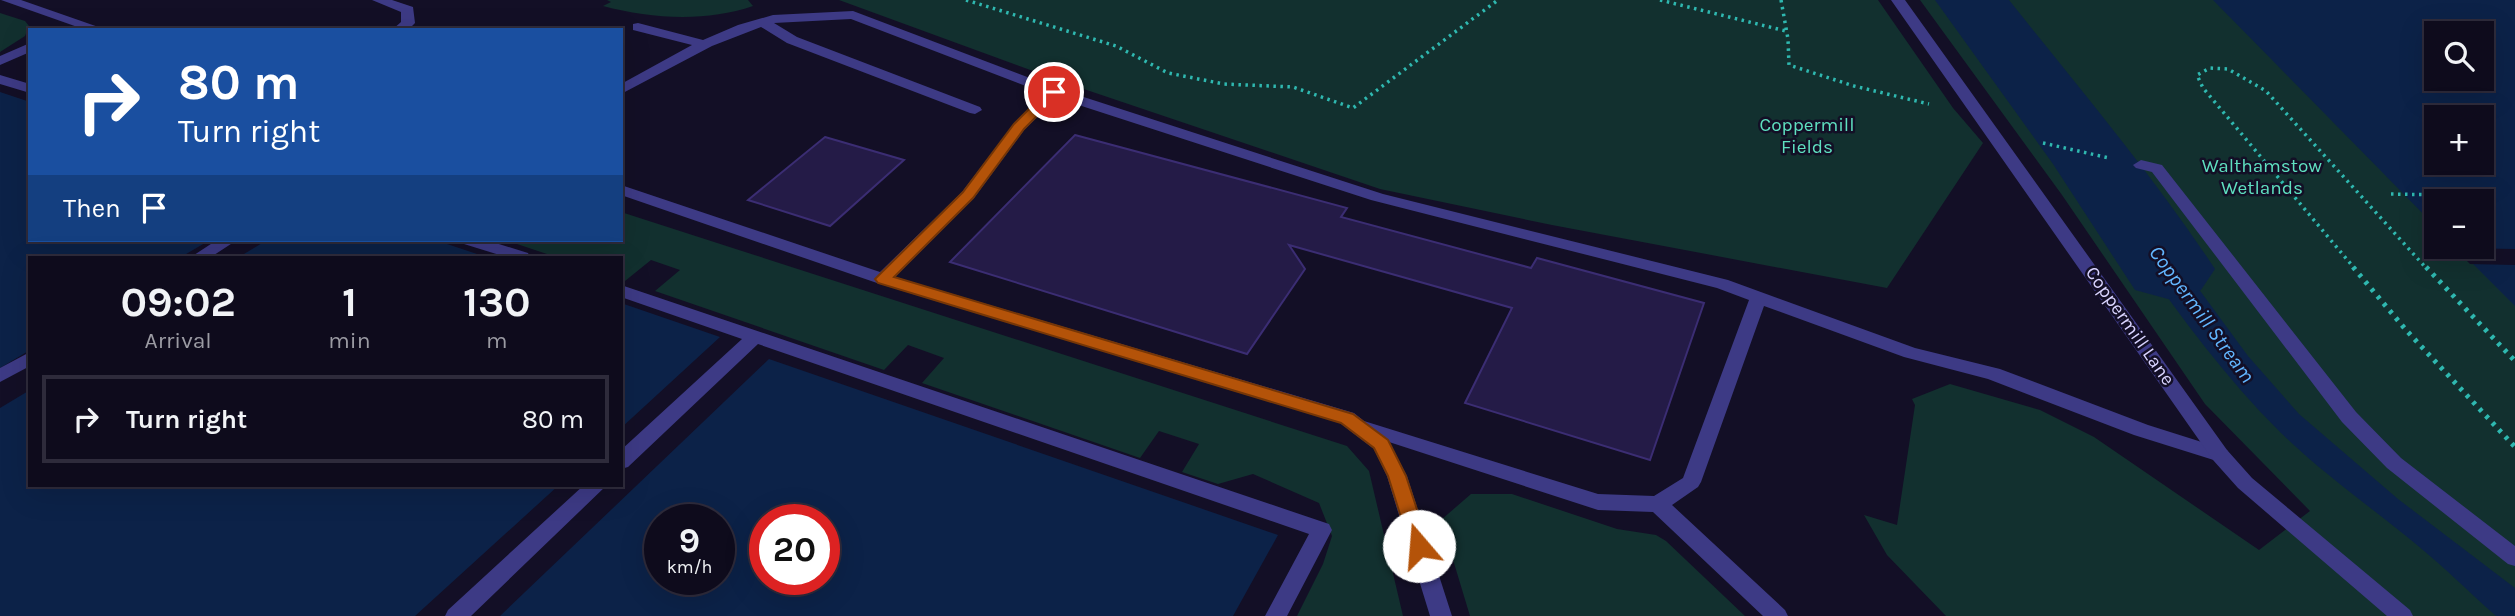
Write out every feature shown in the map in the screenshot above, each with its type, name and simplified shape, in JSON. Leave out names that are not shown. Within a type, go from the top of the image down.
[{"type":"street","points":[[8,0],[74,27]]},
{"type":"street","points":[[379,0],[408,10],[408,23],[401,28]]},
{"type":"street","name":"Coppermill Lane","points":[[1898,0],[2220,455],[2245,482],[2402,616]]},
{"type":"street","points":[[623,89],[704,44],[763,22],[820,15],[853,15],[1054,92],[1377,197],[1722,284],[1910,352],[1993,374],[2141,430],[2220,455]]},
{"type":"street","points":[[763,22],[792,40],[975,110]]},
{"type":"street","points":[[638,27],[704,44]]},
{"type":"street","points":[[0,61],[28,48]]},
{"type":"street","points":[[0,79],[28,88]]},
{"type":"street","points":[[883,279],[968,195],[1019,127],[1054,92]]},
{"type":"street","points":[[2141,165],[2157,168],[2313,373],[2358,426],[2394,463],[2515,558]]},
{"type":"street","points":[[623,191],[883,279],[1347,418],[1381,444],[1397,476],[1441,616]]},
{"type":"street","points":[[202,256],[226,242]]},
{"type":"street","points":[[476,242],[519,256]]},
{"type":"street","points":[[623,292],[1322,530],[1276,616]]},
{"type":"street","points":[[1353,423],[1598,502],[1658,504],[1691,482],[1759,297]]},
{"type":"street","points":[[623,460],[755,337]]},
{"type":"street","points":[[0,376],[28,359]]},
{"type":"street","points":[[456,616],[595,487]]},
{"type":"street","points":[[1658,504],[1777,616]]},
{"type":"path","points":[[966,0],[1116,46],[1168,73],[1224,83],[1293,88],[1353,108],[1498,0]]},
{"type":"path","points":[[1660,0],[1786,31]]},
{"type":"path","points":[[1781,0],[1789,65],[1905,99],[1978,111]]},
{"type":"path","points":[[2515,361],[2428,271],[2266,91],[2228,69],[2210,68],[2197,75],[2203,88],[2406,330],[2515,447]]},
{"type":"path","points":[[2058,147],[2141,165]]},
{"type":"path","points":[[2392,194],[2424,195]]},
{"type":"green space","points":[[607,0],[748,0],[753,6],[717,15],[679,17],[640,14],[603,6],[611,2]]},
{"type":"green space","name":"Coppermill Fields","points":[[839,0],[1878,0],[1953,108],[1983,143],[1887,288],[1552,225],[1380,189],[1063,82]]},
{"type":"green space","name":"Walthamstow Wetlands","points":[[1920,0],[2515,0],[2515,616],[1946,616],[1887,555],[1864,515],[1897,525],[1915,405],[1912,399],[1950,384],[2040,410],[2094,437],[2259,550],[2310,511],[2205,404],[2062,195]]},
{"type":"green space","points":[[0,13],[25,21],[29,26],[25,36],[0,52]]},
{"type":"green space","points":[[623,213],[1347,446],[1369,471],[1403,616],[1297,616],[1323,564],[1332,536],[1319,503],[1253,474],[1218,484],[1182,472],[1199,444],[1159,431],[1140,458],[922,383],[944,358],[908,345],[884,370],[655,291],[680,270],[651,260],[625,281],[623,256],[553,256],[511,242],[623,242]]},
{"type":"green space","points":[[1471,494],[1512,494],[1617,529],[1656,535],[1666,541],[1745,616],[1470,616],[1441,520]]},
{"type":"water","points":[[1952,0],[1986,0],[2100,151],[2062,142],[2044,112]]},
{"type":"water","points":[[2213,0],[2515,0],[2515,306],[2468,259],[2494,259],[2494,189],[2424,189],[2424,215]]},
{"type":"water","points":[[0,92],[28,101],[28,242],[207,242],[183,256],[28,256],[28,351],[0,368]]},
{"type":"water","points":[[2067,155],[2110,164],[2248,356],[2299,414],[2398,499],[2515,588],[2515,616],[2496,616],[2427,553],[2330,476],[2281,433],[2195,334]]},
{"type":"water","points":[[264,242],[441,242],[483,256],[241,256]]},
{"type":"water","points":[[623,304],[720,337],[623,426]]},
{"type":"water","points":[[769,359],[1278,535],[1233,616],[500,616]]},
{"type":"water","points":[[28,391],[28,487],[557,487],[415,616],[0,616],[0,408]]},
{"type":"pier","points":[[2494,249],[2515,249],[2515,265],[2470,264],[2465,259],[2494,259]]},
{"type":"building","points":[[1075,135],[1347,208],[1341,217],[1531,268],[1537,258],[1704,303],[1650,460],[1465,403],[1512,308],[1289,245],[1305,269],[1247,354],[950,262]]},
{"type":"building","points":[[825,137],[904,160],[830,226],[748,200]]},
{"type":"waterway","name":"Coppermill Stream","points":[[1971,0],[2090,156],[2168,269]]},
{"type":"route","points":[[1054,92],[1019,127],[968,195],[883,279],[1347,418],[1381,444],[1397,476],[1419,546]]}]
